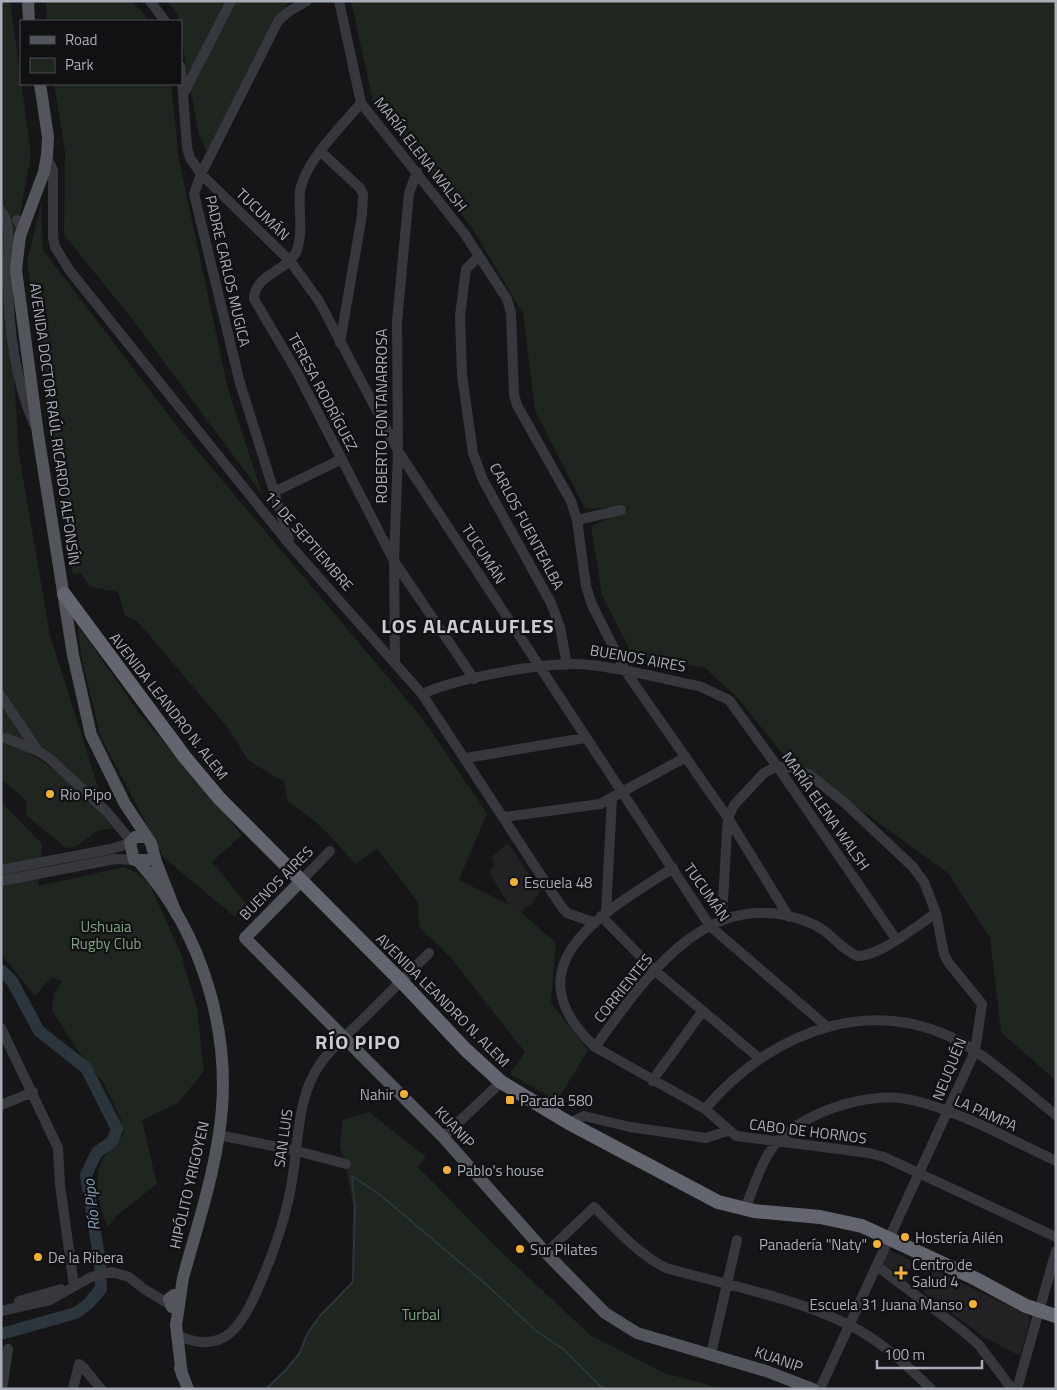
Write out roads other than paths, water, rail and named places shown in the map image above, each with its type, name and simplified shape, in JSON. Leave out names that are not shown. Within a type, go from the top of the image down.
[{"type":"highway","name":"AVENIDA LEANDRO N. ALEM","points":[[64,594],[201,778],[465,1048],[501,1082],[568,1123],[718,1202],[745,1209],[842,1220],[889,1238],[1037,1310],[1056,1316]]},
{"type":"main road","points":[[28,1],[29,20]]},
{"type":"main road","name":"AVENIDA DOCTOR RAÚL RICARDO ALFONSÍN","points":[[40,85],[48,137],[47,157],[44,172],[20,224],[17,279],[38,434],[64,594]]},
{"type":"main road","points":[[64,594],[85,716],[99,754],[125,804],[152,846],[153,854],[147,860],[137,861],[131,841],[125,804]]},
{"type":"main road","points":[[131,841],[139,836],[146,837]]},
{"type":"main road","name":"HIPÓLITO YRIGOYEN","points":[[153,854],[176,913],[198,958],[208,985],[220,1035],[223,1089],[219,1135],[187,1263],[173,1301],[170,1338],[188,1389]]},
{"type":"main road","name":"HIPÓLITO YRIGOYEN","points":[[137,861],[176,913]]},
{"type":"main road","name":"BUENOS AIRES","points":[[245,938],[301,881]]},
{"type":"main road","name":"KUANIP","points":[[245,938],[443,1137],[593,1304],[621,1324],[644,1336],[766,1371],[813,1389]]},
{"type":"main road","name":"HIPÓLITO YRIGOYEN","points":[[173,1301],[177,1334],[176,1351]]},
{"type":"street","points":[[150,1],[164,20]]},
{"type":"street","points":[[183,94],[231,1]]},
{"type":"street","name":"PADRE CARLOS MUGICA","points":[[290,545],[232,354],[194,194],[201,174],[278,20],[307,1]]},
{"type":"street","name":"MARÍA ELENA WALSH","points":[[339,1],[361,103],[464,233],[507,299],[511,312],[512,381],[517,405],[571,501],[577,520]]},
{"type":"street","name":"TUCUMÁN","points":[[182,80],[187,148],[190,158],[201,174],[290,261],[319,301],[398,451],[710,926],[826,1026]]},
{"type":"street","points":[[290,261],[298,244],[300,192],[303,177],[361,103]]},
{"type":"street","points":[[321,152],[360,188],[363,194],[362,215],[340,343]]},
{"type":"street","name":"11 DE SEPTIEMBRE","points":[[47,157],[53,170],[53,237],[60,255],[290,545],[395,661],[422,694],[466,758],[561,906],[567,913],[600,916]]},
{"type":"street","name":"ROBERTO FONTANARROSA","points":[[395,661],[394,561],[398,451],[397,322],[399,281],[409,193],[417,172]]},
{"type":"street","points":[[1,210],[8,233],[11,333],[25,402],[38,434]]},
{"type":"street","name":"CARLOS FUENTEALBA","points":[[479,256],[466,270],[460,316],[462,375],[473,453],[483,480],[551,603],[560,627],[567,665]]},
{"type":"street","name":"TERESA RODRÍGUEZ","points":[[290,261],[259,283],[254,291],[254,299],[297,372],[394,561],[474,679]]},
{"type":"street","points":[[274,492],[342,459]]},
{"type":"street","points":[[621,510],[577,520],[586,586],[590,599],[626,672],[728,818],[789,917]]},
{"type":"street","name":"BUENOS AIRES","points":[[422,694],[435,688],[474,679],[540,667],[589,664],[699,686],[729,700]]},
{"type":"street","points":[[1,696],[38,751],[108,812],[131,841],[111,850],[1,870]]},
{"type":"street","name":"MARÍA ELENA WALSH","points":[[729,700],[777,766],[896,939]]},
{"type":"street","points":[[6,738],[38,751]]},
{"type":"street","points":[[466,758],[585,738]]},
{"type":"street","points":[[504,817],[600,804],[686,757]]},
{"type":"street","points":[[722,919],[728,818],[734,805],[764,773],[777,766]]},
{"type":"street","name":"NEUQUÉN","points":[[777,766],[793,768],[810,775],[845,803],[913,867],[930,894],[936,913],[944,954],[948,962],[980,998],[982,1004],[975,1051],[820,1389]]},
{"type":"street","points":[[612,799],[600,916],[654,970],[759,1058]]},
{"type":"street","name":"BUENOS AIRES","points":[[301,881],[330,851]]},
{"type":"street","points":[[1,881],[115,859],[137,861]]},
{"type":"street","name":"CABO DE HORNOS","points":[[673,868],[600,916],[573,945],[566,958],[561,982],[564,1008],[572,1023],[595,1047],[705,1109],[728,1131],[746,1138],[869,1153],[1056,1237]]},
{"type":"street","name":"CORRIENTES","points":[[595,1047],[654,970],[678,948],[722,919],[736,914],[753,912],[789,917],[816,926],[850,953],[864,956],[896,939]]},
{"type":"street","points":[[896,939],[936,913]]},
{"type":"street","name":"SAN LUIS","points":[[176,1351],[204,1342],[219,1341],[229,1335],[251,1306],[280,1235],[308,1088],[319,1065],[343,1038],[428,953]]},
{"type":"street","points":[[652,1080],[702,1012]]},
{"type":"street","points":[[705,1109],[723,1088],[759,1058],[783,1044],[826,1026],[867,1021],[898,1021],[932,1030],[975,1051],[1056,1115]]},
{"type":"street","points":[[1,1028],[58,1148],[60,1185],[74,1286]]},
{"type":"street","points":[[443,1137],[501,1082]]},
{"type":"street","points":[[1,1104],[33,1092]]},
{"type":"street","name":"LA PAMPA","points":[[745,1209],[758,1175],[777,1141],[802,1122],[854,1102],[880,1097],[915,1100],[948,1112],[1056,1161]]},
{"type":"street","points":[[568,1123],[584,1116],[630,1127],[706,1138],[728,1131]]},
{"type":"street","points":[[219,1135],[297,1151],[346,1164]]},
{"type":"street","points":[[546,1253],[594,1207],[639,1250],[656,1263],[666,1268],[792,1304],[849,1325],[864,1333],[931,1389]]},
{"type":"street","points":[[711,1354],[737,1240]]},
{"type":"street","points":[[1017,1389],[1037,1310],[1056,1250]]},
{"type":"street","points":[[877,1266],[979,1345],[1012,1389]]},
{"type":"street","points":[[1,1311],[50,1300],[85,1280],[99,1274],[112,1272],[129,1276],[151,1294],[173,1301]]},
{"type":"street","points":[[1,1304],[74,1286]]},
{"type":"street","points":[[177,1334],[204,1342]]},
{"type":"street","points":[[2,1389],[8,1349]]},
{"type":"street","points":[[73,1389],[79,1364],[83,1366],[101,1389]]},
{"type":"waterway","name":"Río Pipo","points":[[1,970],[12,981],[39,1031],[86,1068],[117,1129],[112,1142],[97,1152],[86,1175],[100,1263],[101,1289],[88,1304],[76,1313],[1,1334]]},
{"type":"waterway","points":[[352,1176],[379,1194],[488,1286],[535,1330],[563,1349],[603,1389]]},
{"type":"waterway","points":[[266,1389],[300,1353],[307,1334],[321,1315],[353,1282],[355,1205],[352,1178]]},
{"type":"place","name":"Rio Pipo","points":[[50,794]]},
{"type":"place","name":"Escuela 48","points":[[514,882]]},
{"type":"place","name":"Nahir","points":[[404,1094]]},
{"type":"place","name":"Parada 580","points":[[510,1100]]},
{"type":"place","name":"Pablo's house","points":[[447,1170]]},
{"type":"place","name":"Hostería Ailén","points":[[905,1237]]},
{"type":"place","name":"Panadería \"Naty\"","points":[[877,1244]]},
{"type":"place","name":"Sur Pilates","points":[[520,1249]]},
{"type":"place","name":"De la Ribera","points":[[38,1257]]},
{"type":"place","name":"Centro de Salud 4","points":[[901,1273]]},
{"type":"place","name":"Escuela 31 Juana Manso","points":[[973,1304]]},
{"type":"district","name":"LOS ALACALUFLES","points":[[468,625]]},
{"type":"district","name":"RÍO PIPO","points":[[358,1041]]},
{"type":"park label","name":"Ushuaia Rugby Club","points":[[106,934]]},
{"type":"park label","name":"Turbal","points":[[421,1314]]}]
